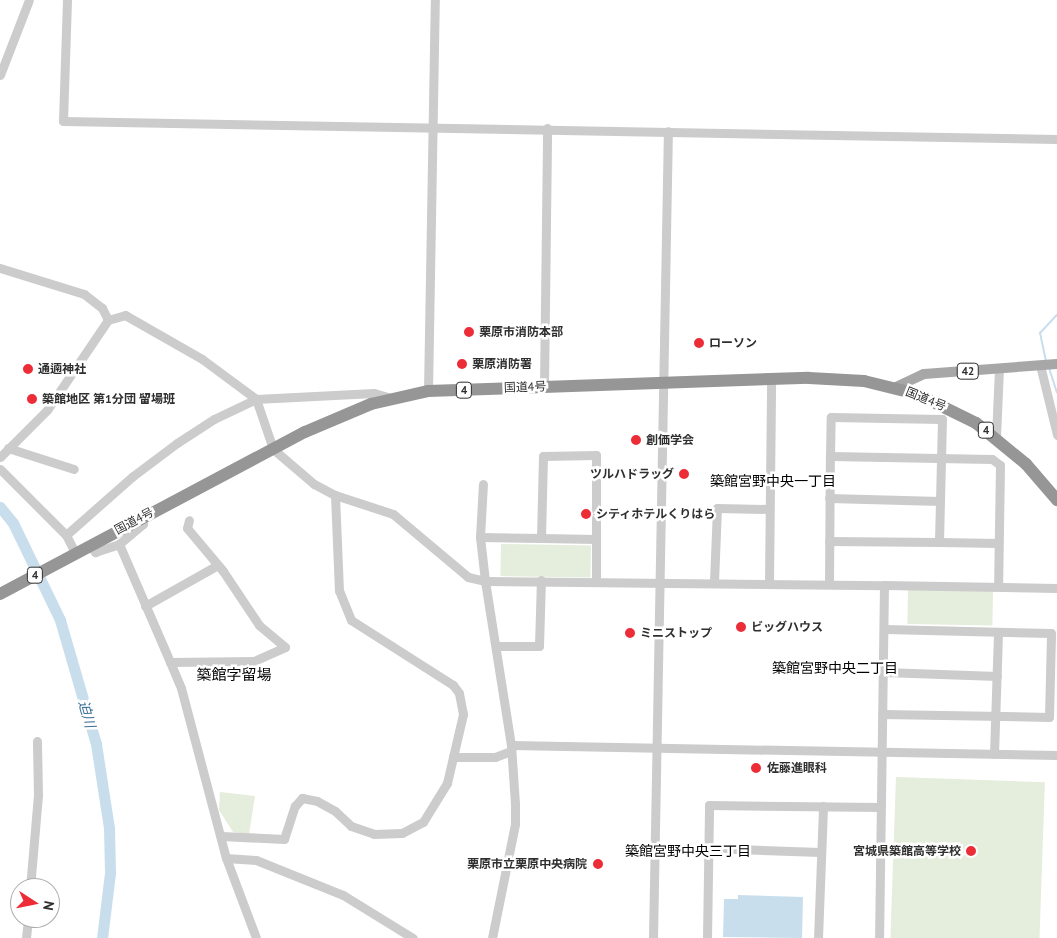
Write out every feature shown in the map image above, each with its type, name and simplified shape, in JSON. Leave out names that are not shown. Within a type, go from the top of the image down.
[{"type":"highway","name":"国道4号","points":[[1,594],[140,518],[351,410],[391,398],[428,391],[838,378],[896,387],[953,410],[996,438],[1026,464],[1057,500]]},
{"type":"main road","name":"42","points":[[896,387],[924,374],[1048,365]]},
{"type":"street","points":[[0,75],[29,0]]},
{"type":"street","points":[[67,0],[63,121],[433,128],[547,128],[1057,139]]},
{"type":"street","points":[[428,391],[435,0]]},
{"type":"street","points":[[544,386],[547,128]]},
{"type":"street","points":[[653,938],[668,131]]},
{"type":"street","points":[[0,268],[84,294],[102,308],[108,320]]},
{"type":"street","points":[[0,457],[47,410],[108,320],[125,315],[202,359],[256,399],[273,449],[314,484],[335,495],[393,514],[468,577],[486,581],[769,582],[1057,588]]},
{"type":"street","points":[[1048,365],[1057,436]]},
{"type":"street","points":[[996,438],[999,369]]},
{"type":"street","points":[[769,582],[771,379]]},
{"type":"street","points":[[66,535],[133,476],[177,443],[214,419],[256,399],[374,393],[391,398]]},
{"type":"street","points":[[829,584],[831,417],[942,419],[939,542]]},
{"type":"street","points":[[8,448],[74,470]]},
{"type":"street","points":[[542,538],[543,456],[596,455],[596,581]]},
{"type":"street","points":[[830,456],[992,459],[1000,465],[998,586]]},
{"type":"street","points":[[0,469],[66,535],[72,555]]},
{"type":"street","points":[[483,484],[480,537],[511,748],[515,824],[492,938]]},
{"type":"street","points":[[221,836],[284,839],[295,806],[302,798],[317,801],[335,811],[351,826],[374,834],[402,833],[423,822],[447,783],[463,714],[462,703],[453,685],[351,620],[342,605],[337,573],[335,495]]},
{"type":"street","points":[[829,498],[940,501]]},
{"type":"street","points":[[714,582],[716,508],[769,509]]},
{"type":"street","points":[[90,545],[95,552],[119,544],[143,524],[140,518]]},
{"type":"street","points":[[170,662],[254,661],[285,647],[258,625],[250,608],[223,571],[216,566],[187,528],[189,520]]},
{"type":"street","points":[[480,537],[596,539]]},
{"type":"street","points":[[829,541],[998,543]]},
{"type":"street","points":[[119,544],[181,688],[226,858],[256,938]]},
{"type":"street","points":[[145,606],[216,566]]},
{"type":"street","points":[[496,646],[539,646],[541,580]]},
{"type":"street","points":[[879,938],[881,752],[885,629],[884,585]]},
{"type":"street","points":[[882,714],[1049,717],[1051,633],[885,629]]},
{"type":"street","points":[[994,754],[998,633]]},
{"type":"street","points":[[884,672],[996,676]]},
{"type":"street","points":[[31,878],[38,795],[37,741]]},
{"type":"street","points":[[453,757],[495,757],[511,748],[656,747],[1057,755]]},
{"type":"street","points":[[707,938],[709,805],[880,807]]},
{"type":"street","points":[[818,938],[823,806]]},
{"type":"street","points":[[709,848],[820,852]]},
{"type":"street","points":[[226,858],[256,860],[343,894],[413,938]]},
{"type":"green space","points":[[501,544],[591,546],[590,578],[500,576]]},
{"type":"green space","points":[[908,589],[993,590],[992,625],[907,624]]},
{"type":"green space","name":"宮城県築館高等学校","points":[[896,777],[1045,782],[1039,938],[890,938]]},
{"type":"green space","points":[[220,792],[255,796],[249,834],[233,832],[219,810]]},
{"type":"water","points":[[738,895],[803,897],[802,938],[723,937],[724,899],[738,899]]},
{"type":"waterway","points":[[1046,361],[1040,333],[1057,315]]},
{"type":"waterway","points":[[1049,368],[1057,393]]},
{"type":"waterway","name":"迫川","points":[[0,507],[13,523],[60,620],[96,744],[109,828],[110,873],[102,938]]},
{"type":"place","name":"栗原市消防本部","points":[[469,332]]},
{"type":"place","name":"ローソン","points":[[699,343]]},
{"type":"place","name":"栗原消防署","points":[[462,364]]},
{"type":"place","name":"通遖神社","points":[[28,369]]},
{"type":"place","name":"築館地区 第1分団 留場班","points":[[32,399]]},
{"type":"place","name":"創価学会","points":[[636,440]]},
{"type":"place","name":"ツルハドラッグ","points":[[684,474]]},
{"type":"place","name":"シティホテルくりはら","points":[[586,514]]},
{"type":"place","name":"ビッグハウス","points":[[741,627]]},
{"type":"place","name":"ミニストップ","points":[[630,633]]},
{"type":"place","name":"佐藤進眼科","points":[[756,768]]},
{"type":"place","name":"宮城県築館高等学校","points":[[971,851]]},
{"type":"place","name":"栗原市立栗原中央病院","points":[[598,864]]},
{"type":"district","name":"築館宮野中央一丁目","points":[[773,481]]},
{"type":"district","name":"築館宮野中央二丁目","points":[[835,668]]},
{"type":"district","name":"築館字留場","points":[[234,675]]},
{"type":"district","name":"築館宮野中央三丁目","points":[[688,851]]}]
